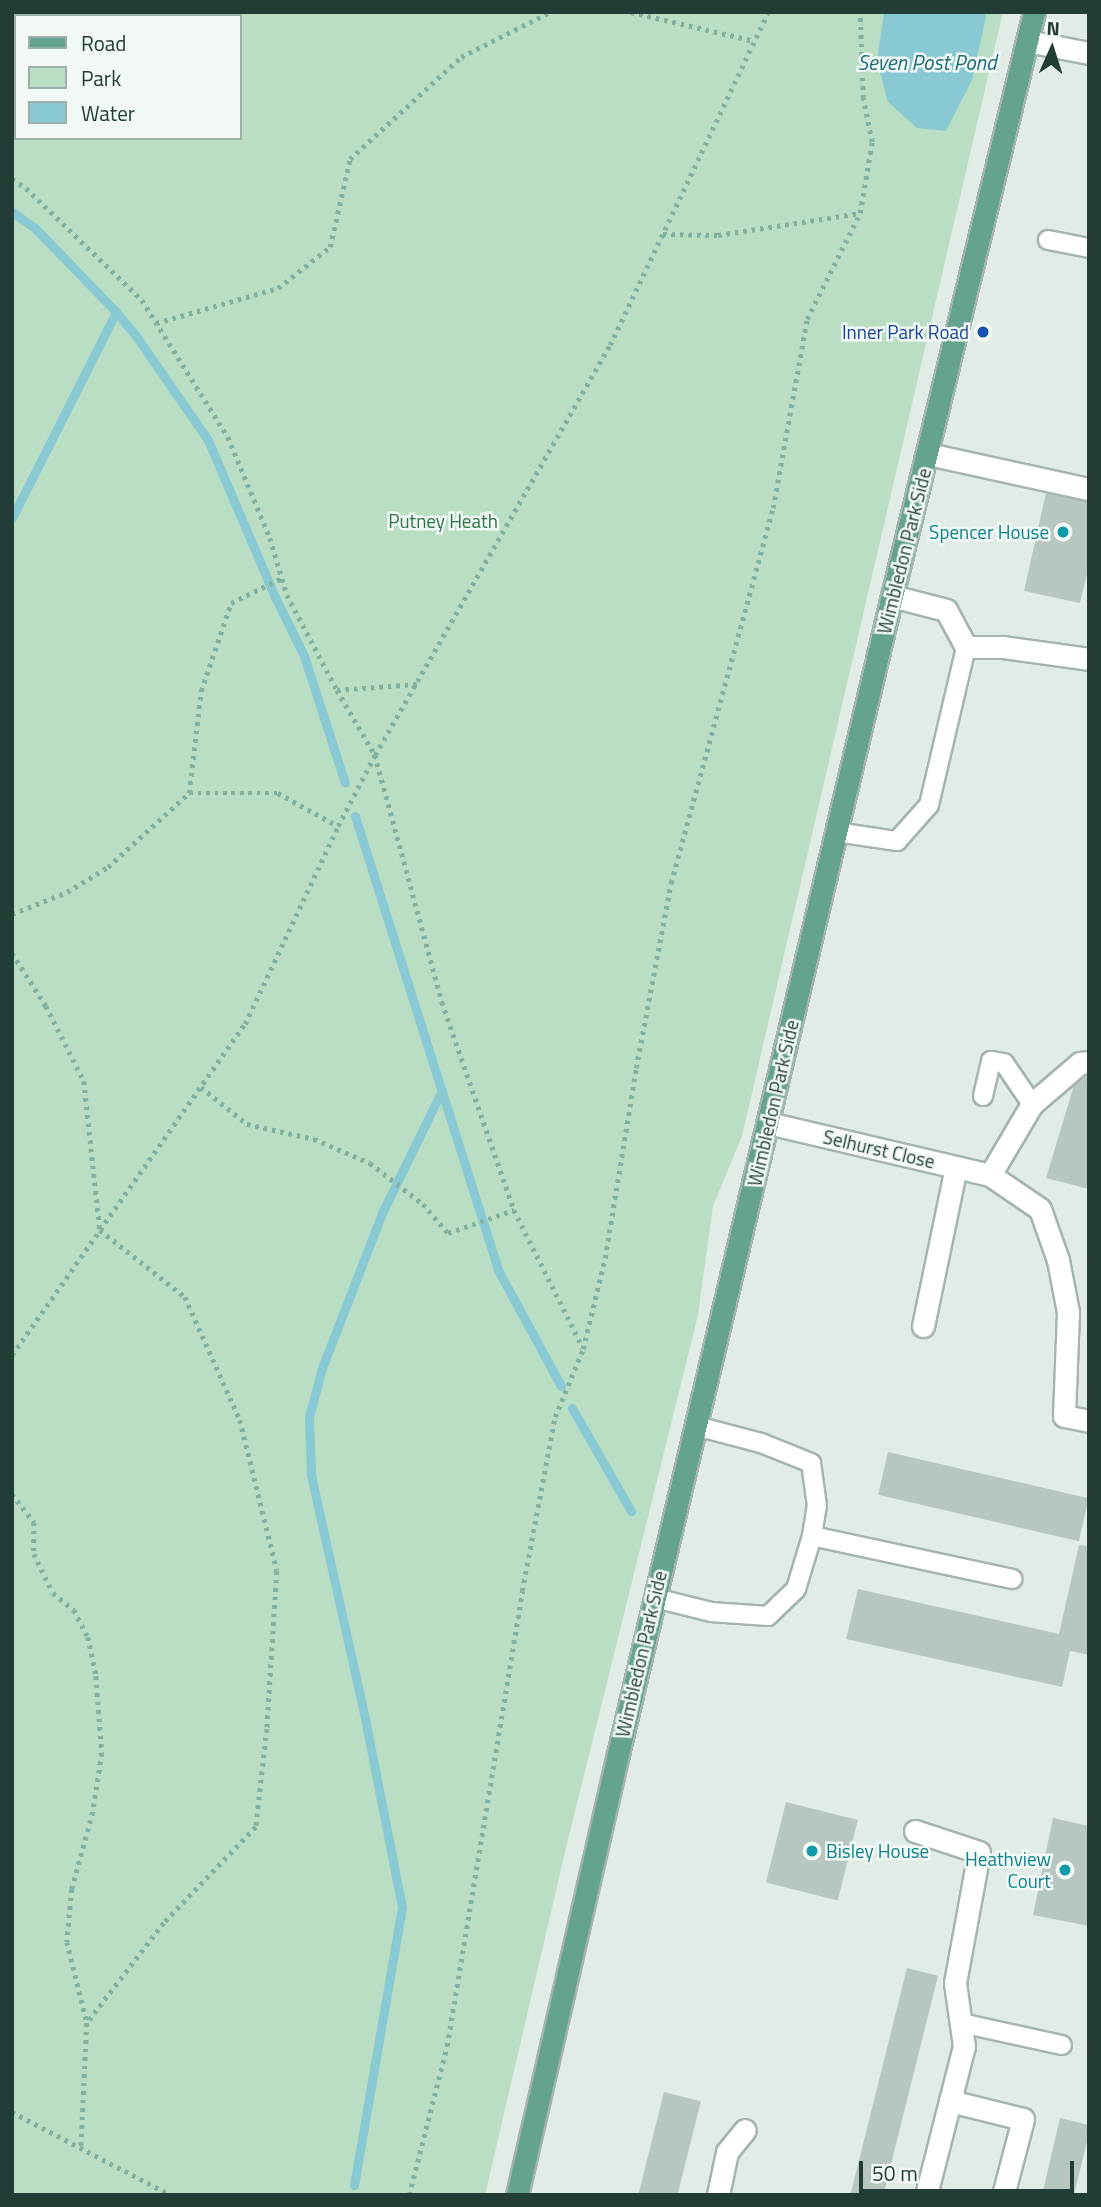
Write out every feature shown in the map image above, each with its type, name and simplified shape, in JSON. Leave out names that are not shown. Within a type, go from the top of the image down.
[{"type":"main road","name":"Wimbledon Park Side","points":[[517,2195],[836,832],[1034,12]]},
{"type":"street","points":[[1027,41],[1089,53]]},
{"type":"street","points":[[928,454],[1089,489]]},
{"type":"street","points":[[892,596],[946,610],[966,647],[1003,647],[1089,659]]},
{"type":"street","points":[[990,1175],[1032,1104],[1080,1063],[1089,1062]]},
{"type":"street","name":"Selhurst Close","points":[[768,1123],[990,1175],[1040,1209],[1058,1260],[1068,1312],[1064,1416],[1089,1421]]},
{"type":"street","points":[[923,1326],[956,1167]]},
{"type":"street","points":[[915,1831],[979,1852],[956,1983],[964,2046],[926,2195]]},
{"type":"street","points":[[950,2101],[1023,2119],[1003,2195]]},
{"type":"street","points":[[718,2195],[727,2152],[745,2130]]},
{"type":"lane","points":[[1048,240],[1089,248]]},
{"type":"lane","points":[[836,832],[897,841],[929,805],[966,647]]},
{"type":"lane","points":[[983,1097],[991,1061],[1004,1063],[1032,1104]]},
{"type":"lane","points":[[655,1598],[711,1612],[768,1616],[796,1589],[812,1536],[817,1506],[810,1463],[761,1443],[696,1426]]},
{"type":"lane","points":[[812,1536],[1012,1578]]},
{"type":"lane","points":[[962,2029],[970,2025],[1062,2045]]},
{"type":"path","points":[[156,323],[278,288],[330,247],[350,159],[461,57],[550,12]]},
{"type":"path","points":[[631,12],[755,41]]},
{"type":"path","points":[[12,1355],[245,1024],[338,826],[375,755],[610,345],[768,12]]},
{"type":"path","points":[[409,2195],[447,2046],[517,1619],[555,1417],[583,1349],[605,1258],[636,1068],[671,883],[772,508],[807,319],[860,213],[872,142],[863,98],[860,12]]},
{"type":"path","points":[[12,179],[26,188],[142,300],[228,437],[270,538],[287,595],[375,755],[442,1002],[514,1210],[583,1349]]},
{"type":"path","points":[[663,234],[718,235],[860,213]]},
{"type":"path","points":[[12,914],[67,892],[107,867],[189,793],[201,691],[231,603],[282,578]]},
{"type":"path","points":[[337,690],[418,684]]},
{"type":"path","points":[[189,793],[278,793],[338,826]]},
{"type":"path","points":[[12,953],[46,1006],[84,1082],[100,1230],[185,1297],[240,1420],[277,1571],[267,1729],[256,1827],[164,1923],[87,2023]]},
{"type":"path","points":[[201,1087],[247,1124],[314,1139],[370,1163],[423,1204],[448,1233],[514,1210]]},
{"type":"path","points":[[12,1494],[34,1522],[34,1554],[53,1592],[74,1610],[88,1637],[96,1676],[102,1753],[93,1812],[72,1889],[67,1942],[87,2023],[81,2148]]},
{"type":"path","points":[[12,2112],[172,2195]]},
{"type":"green space","name":"Putney Heath","points":[[12,12],[1003,12],[742,1136],[713,1206],[698,1315],[565,1852],[485,2195],[12,2195]]},
{"type":"water","name":"Seven Post Pond","points":[[884,12],[984,12],[986,17],[972,80],[946,131],[917,128],[888,102],[877,61]]},
{"type":"building","name":"Spencer House","points":[[1046,493],[1089,502],[1089,566],[1080,603],[1024,591]]},
{"type":"building","points":[[1089,1075],[1089,1189],[1046,1178],[1074,1085]]},
{"type":"building","points":[[888,1452],[1089,1498],[1079,1541],[878,1495]]},
{"type":"building","points":[[1079,1545],[1089,1546],[1089,1655],[1070,1651],[1062,1687],[846,1639],[858,1589],[1059,1634]]},
{"type":"building","name":"Bisley House","points":[[786,1802],[858,1820],[838,1900],[766,1883]]},
{"type":"building","name":"Heathview Court","points":[[1053,1818],[1089,1826],[1089,1926],[1033,1915]]},
{"type":"building","points":[[907,1968],[938,1976],[883,2195],[851,2194]]},
{"type":"building","points":[[664,2092],[701,2101],[677,2195],[638,2195]]},
{"type":"building","points":[[1060,2118],[1089,2125],[1089,2133],[1074,2195],[1042,2195]]},
{"type":"waterway","points":[[12,212],[35,228],[116,312],[136,336],[208,440],[275,597],[304,656],[345,783]]},
{"type":"waterway","points":[[12,518],[116,312]]},
{"type":"waterway","points":[[355,816],[498,1270],[561,1386]]},
{"type":"waterway","points":[[354,2185],[402,1907],[366,1723],[311,1475],[309,1417],[322,1368],[383,1211],[441,1092]]},
{"type":"waterway","points":[[572,1408],[631,1511]]},
{"type":"place","name":"Inner Park Road","points":[[983,332]]},
{"type":"place","name":"Spencer House","points":[[1063,532]]},
{"type":"place","name":"Bisley House","points":[[812,1851]]},
{"type":"place","name":"Heathview Court","points":[[1065,1870]]}]
